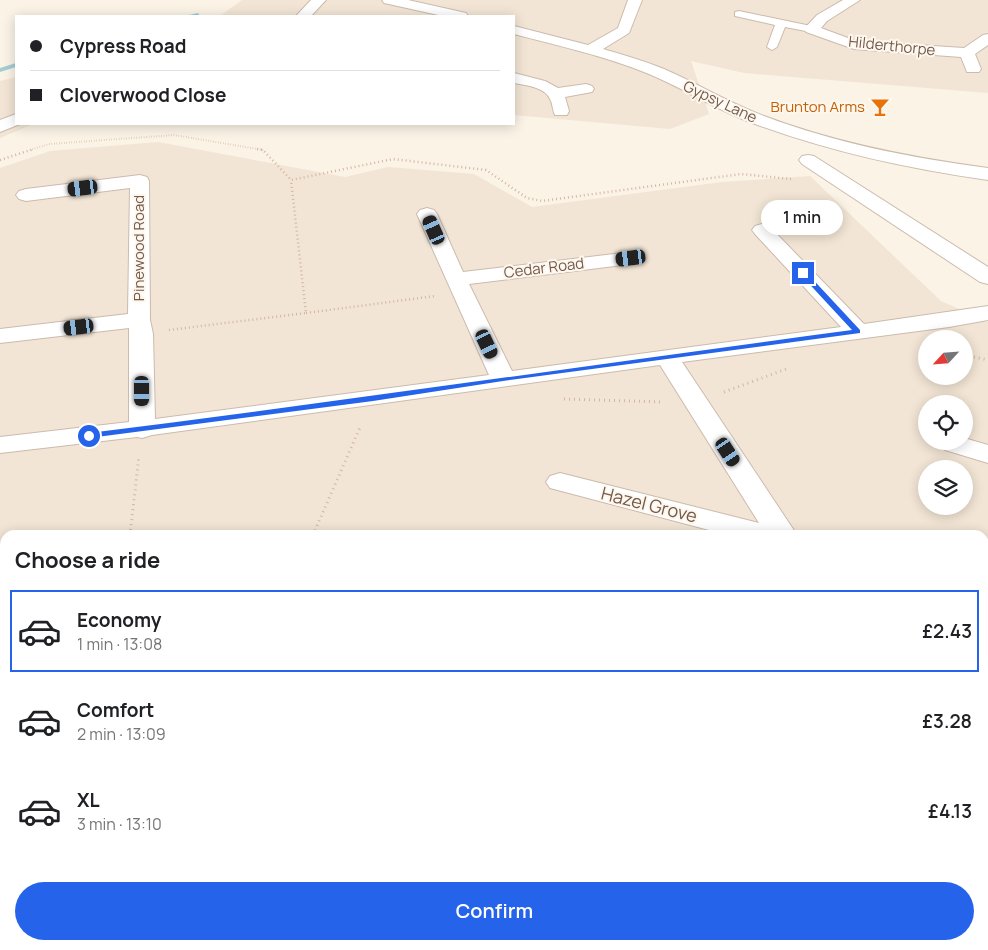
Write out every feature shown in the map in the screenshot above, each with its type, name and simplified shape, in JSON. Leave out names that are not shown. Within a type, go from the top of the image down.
[{"type":"street","points":[[305,15],[319,0]]},
{"type":"street","points":[[590,50],[624,30],[635,0]]},
{"type":"street","name":"Hilderthorpe","points":[[854,0],[822,18],[811,28],[854,45],[967,53]]},
{"type":"street","points":[[398,5],[418,6],[456,15]]},
{"type":"street","name":"Gypsy Lane","points":[[515,30],[645,67],[758,120],[833,144],[904,160],[988,174]]},
{"type":"street","points":[[973,69],[967,53],[988,38]]},
{"type":"street","points":[[515,78],[544,87],[555,93],[559,100],[561,112]]},
{"type":"street","points":[[555,93],[586,89]]},
{"type":"street","points":[[0,127],[12,115]]},
{"type":"street","points":[[808,160],[836,180],[988,277]]},
{"type":"street","name":"Pinewood Road","points":[[26,195],[140,182],[142,430]]},
{"type":"street","points":[[427,214],[503,379]]},
{"type":"street","points":[[762,230],[858,331]]},
{"type":"street","name":"Cedar Road","points":[[459,286],[631,258]]},
{"type":"street","points":[[0,445],[142,430],[373,399],[503,379],[949,320],[988,313]]},
{"type":"street","points":[[0,336],[140,327]]},
{"type":"street","points":[[667,358],[779,530]]},
{"type":"street","points":[[973,450],[988,454]]},
{"type":"street","name":"Hazel Grove","points":[[560,482],[747,530]]},
{"type":"lane","points":[[739,14],[782,24],[811,28]]},
{"type":"lane","points":[[772,47],[782,24]]},
{"type":"path","points":[[0,160],[49,144],[174,135],[263,150],[291,180],[306,313]]},
{"type":"path","points":[[291,180],[393,159],[486,170],[527,198],[542,201],[741,174],[818,181],[836,180]]},
{"type":"path","points":[[140,327],[306,313],[459,286]]},
{"type":"path","points":[[973,357],[988,360]]},
{"type":"path","points":[[315,530],[373,399]]},
{"type":"path","points":[[131,530],[142,430]]},
{"type":"shaded area","points":[[242,0],[988,0],[988,93],[744,73],[691,61],[709,114],[670,129],[515,115],[515,15],[221,15]]},
{"type":"shaded area","points":[[15,77],[15,125],[31,125],[0,138],[0,81]]},
{"type":"shaded area","points":[[158,142],[345,177],[388,167],[474,174],[532,207],[722,182],[810,176],[941,301],[988,322],[988,530],[0,530],[0,168],[50,151]]},
{"type":"waterway","points":[[0,70],[15,65]]},
{"type":"place","name":"Brunton Arms","points":[[880,107]]},
{"type":"route","points":[[89,436],[373,399],[503,379],[858,331],[803,273]]}]
